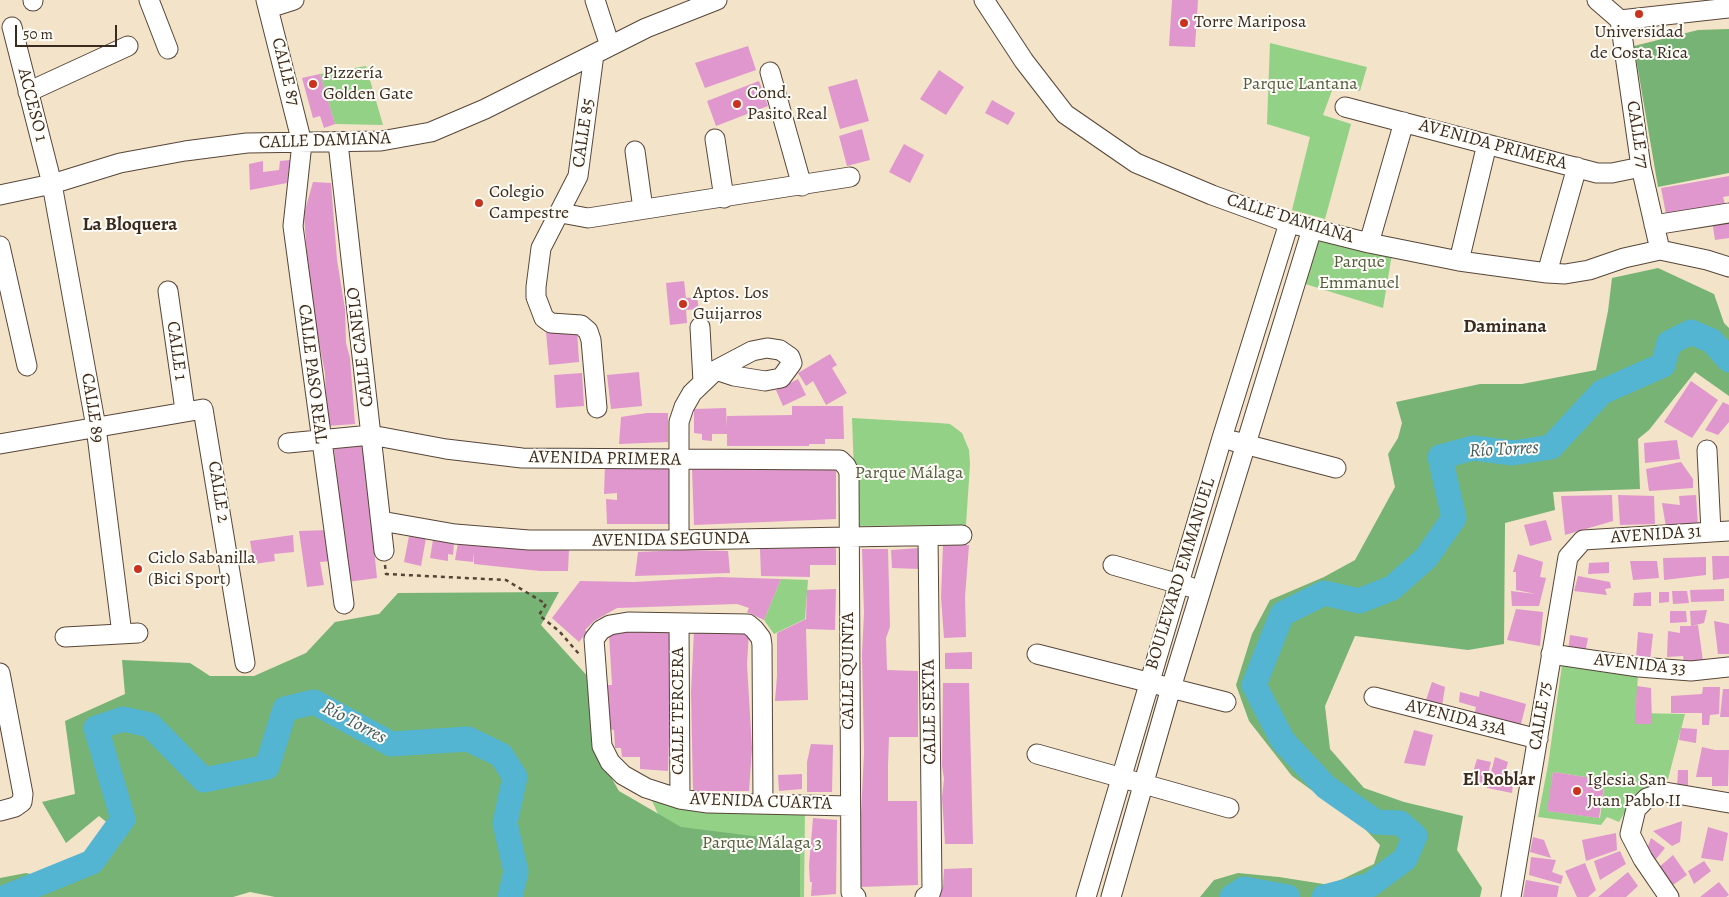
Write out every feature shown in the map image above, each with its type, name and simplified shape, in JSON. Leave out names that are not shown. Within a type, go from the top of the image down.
[{"type":"street","points":[[149,0],[168,49]]},
{"type":"street","points":[[268,4],[294,0]]},
{"type":"street","points":[[595,0],[602,50]]},
{"type":"street","name":"CALLE DAMIANA","points":[[0,195],[52,184],[120,163],[185,151],[247,143],[380,141],[432,132],[485,110],[646,28],[717,0]]},
{"type":"street","name":"CALLE DAMIANA","points":[[984,0],[1024,61],[1065,114],[1136,163],[1212,195],[1289,223],[1369,243],[1460,261],[1547,273],[1564,274],[1589,270],[1624,258],[1660,250],[1707,260],[1729,267]]},
{"type":"street","points":[[1597,0],[1620,20],[1729,8]]},
{"type":"street","name":"CALLE 87","points":[[268,4],[302,143]]},
{"type":"street","name":"CALLE 77","points":[[1620,20],[1641,167],[1660,250]]},
{"type":"street","name":"ACCESO 1","points":[[12,27],[52,184]]},
{"type":"street","points":[[28,92],[128,46]]},
{"type":"street","name":"CALLE 85","points":[[597,408],[592,340],[584,327],[551,323],[544,318],[536,298],[541,248],[547,233],[561,213],[578,176],[602,50]]},
{"type":"street","points":[[770,72],[802,186]]},
{"type":"street","name":"AVENIDA PRIMERA","points":[[1345,107],[1596,173],[1612,174],[1641,167]]},
{"type":"street","points":[[1369,243],[1404,122]]},
{"type":"street","points":[[715,139],[724,198]]},
{"type":"street","name":"CALLE PASO REAL","points":[[302,143],[293,226],[344,604]]},
{"type":"street","name":"CALLE CANELO","points":[[338,143],[384,551]]},
{"type":"street","points":[[1460,261],[1488,144]]},
{"type":"street","points":[[634,151],[642,209]]},
{"type":"street","points":[[1547,273],[1577,167]]},
{"type":"street","points":[[561,213],[588,218],[850,177]]},
{"type":"street","name":"CALLE 89","points":[[52,184],[96,427],[130,634],[65,637]]},
{"type":"street","points":[[1654,225],[1729,213]]},
{"type":"street","name":"BOULEVARD EMMANUEL","points":[[1086,897],[1178,584],[1289,223]]},
{"type":"street","name":"BOULEVARD EMMANUEL","points":[[1111,897],[1200,590],[1312,229]]},
{"type":"street","points":[[0,246],[27,366]]},
{"type":"street","name":"CALLE 1","points":[[168,291],[176,412]]},
{"type":"street","points":[[679,540],[679,422],[684,407],[710,376],[700,327]]},
{"type":"street","name":"CALLE 2","points":[[176,412],[200,408],[204,410],[245,663]]},
{"type":"street","points":[[0,444],[176,412]]},
{"type":"street","name":"AVENIDA PRIMERA","points":[[288,443],[371,435],[446,449],[522,458],[840,460]]},
{"type":"street","points":[[1222,438],[1336,468]]},
{"type":"street","points":[[1707,450],[1720,531]]},
{"type":"street","name":"CALLE QUINTA","points":[[840,460],[849,472],[850,806],[854,891]]},
{"type":"street","name":"AVENIDA SEGUNDA","points":[[381,521],[455,534],[529,540],[679,540],[962,535]]},
{"type":"street","name":"AVENIDA 31","points":[[1583,540],[1720,531]]},
{"type":"street","name":"CALLE SEXTA","points":[[928,536],[928,893]]},
{"type":"street","name":"CALLE 75","points":[[1511,897],[1568,557],[1583,540]]},
{"type":"street","points":[[1112,565],[1200,590]]},
{"type":"street","points":[[596,672],[594,639],[610,625],[628,622],[748,624],[761,638],[762,645],[763,803]]},
{"type":"street","name":"CALLE TERCERA","points":[[679,623],[680,799]]},
{"type":"street","points":[[1037,654],[1226,702]]},
{"type":"street","name":"AVENIDA 33","points":[[1551,654],[1639,667],[1691,671],[1729,667]]},
{"type":"street","name":"AVENIDA CUARTA","points":[[596,672],[602,746],[610,762],[624,775],[646,788],[680,799],[708,803],[850,806]]},
{"type":"street","points":[[0,673],[23,794],[22,802],[15,807],[0,811]]},
{"type":"street","name":"AVENIDA 33A","points":[[1374,697],[1538,739]]},
{"type":"street","points":[[1037,754],[1229,808]]},
{"type":"street","points":[[1669,897],[1643,859],[1630,834],[1636,809],[1647,798],[1665,792],[1729,803]]},
{"type":"path","points":[[386,574],[506,580],[546,604],[539,615],[559,631],[581,657],[584,669],[596,672]]},
{"type":"green space","points":[[1729,29],[1729,173],[1658,187],[1634,46],[1698,30]]},
{"type":"green space","name":"Parque Lantana","points":[[1270,43],[1367,67],[1360,91],[1334,85],[1323,115],[1351,124],[1325,219],[1292,210],[1310,137],[1267,124]]},
{"type":"green space","points":[[366,66],[383,125],[335,124],[320,74]]},
{"type":"green space","name":"Parque Emmanuel","points":[[1317,237],[1392,254],[1383,308],[1302,283]]},
{"type":"green space","points":[[1658,268],[1714,294],[1724,323],[1729,328],[1729,396],[1695,372],[1649,430],[1638,439],[1640,489],[1553,492],[1555,510],[1505,523],[1504,644],[1468,650],[1355,636],[1325,706],[1330,749],[1364,788],[1404,802],[1463,816],[1457,850],[1482,888],[1480,897],[1200,897],[1214,880],[1238,873],[1330,885],[1374,864],[1380,845],[1365,829],[1292,776],[1249,721],[1236,685],[1252,634],[1270,600],[1324,577],[1355,560],[1395,487],[1388,454],[1398,438],[1402,423],[1396,402],[1480,384],[1522,384],[1596,370],[1608,311],[1612,278]]},
{"type":"green space","name":"Parque Málaga","points":[[852,418],[950,424],[962,433],[969,450],[970,464],[966,525],[856,526]]},
{"type":"green space","points":[[781,579],[808,580],[805,619],[774,634],[764,620]]},
{"type":"green space","points":[[559,592],[541,625],[591,680],[596,751],[619,791],[681,827],[800,842],[800,897],[275,897],[250,892],[233,897],[0,897],[0,878],[26,873],[43,877],[71,860],[101,870],[125,837],[99,816],[66,843],[42,802],[75,794],[65,721],[125,694],[122,660],[190,663],[210,676],[254,676],[306,653],[335,622],[379,614],[398,593]]},
{"type":"green space","points":[[1562,665],[1638,673],[1636,713],[1685,714],[1668,779],[1635,795],[1619,822],[1607,817],[1601,825],[1538,817],[1548,765]],"holes":[[[1553,772],[1605,780],[1600,818],[1548,811]]]},
{"type":"green space","name":"Parque Málaga 3","points":[[646,788],[805,806],[804,897],[775,897],[672,844]]},
{"type":"building","name":"Torre Mariposa","points":[[1172,0],[1198,0],[1195,47],[1169,46]]},
{"type":"building","name":"Cond. Pasito Real","points":[[748,46],[756,70],[705,88],[695,63]]},
{"type":"building","points":[[939,70],[964,87],[946,115],[920,99]]},
{"type":"building","points":[[320,74],[335,124],[324,128],[320,116],[313,118],[302,78]]},
{"type":"building","points":[[857,79],[869,121],[840,129],[828,87]]},
{"type":"building","name":"Cond. Pasito Real","points":[[759,81],[768,106],[716,126],[707,101]]},
{"type":"building","points":[[992,100],[1015,113],[1008,125],[985,113]]},
{"type":"building","points":[[862,129],[870,160],[847,166],[839,136]]},
{"type":"building","points":[[904,144],[924,155],[910,183],[889,172]]},
{"type":"building","points":[[290,160],[287,183],[250,190],[249,164],[263,161],[263,172],[279,170],[280,161]]},
{"type":"building","points":[[1729,176],[1729,196],[1723,197],[1725,204],[1666,214],[1661,188]]},
{"type":"building","points":[[313,182],[331,183],[337,260],[345,309],[346,343],[350,358],[355,424],[327,426],[325,373],[310,295],[304,214]]},
{"type":"building","points":[[1729,217],[1729,238],[1715,240],[1712,220]]},
{"type":"building","name":"Aptos. Los Guijarros","points":[[684,281],[686,298],[697,297],[699,309],[686,310],[687,323],[670,325],[666,283]]},
{"type":"building","points":[[577,329],[579,362],[549,365],[546,332]]},
{"type":"building","points":[[830,354],[837,365],[832,368],[847,393],[826,405],[813,381],[806,386],[798,373]]},
{"type":"building","points":[[639,372],[642,406],[611,409],[607,375]]},
{"type":"building","points":[[582,373],[584,406],[556,408],[554,375]]},
{"type":"building","points":[[798,379],[806,395],[783,406],[776,390]]},
{"type":"building","points":[[1691,381],[1718,400],[1692,438],[1664,422]]},
{"type":"building","points":[[1723,402],[1729,405],[1729,422],[1718,435],[1705,430]]},
{"type":"building","points":[[792,406],[843,406],[844,439],[825,439],[825,444],[809,444],[809,446],[727,446],[727,434],[712,434],[712,441],[702,440],[702,434],[694,433],[694,409],[726,408],[727,428],[727,416],[792,415]]},
{"type":"building","points":[[647,413],[668,413],[668,442],[619,444],[621,417]]},
{"type":"building","points":[[1677,440],[1680,459],[1645,463],[1644,443]]},
{"type":"building","points":[[363,444],[377,578],[347,582],[334,449]]},
{"type":"building","points":[[1681,462],[1693,479],[1693,488],[1649,491],[1646,469]]},
{"type":"building","points":[[605,466],[670,468],[672,524],[607,524],[606,499],[617,500],[617,493],[604,494]]},
{"type":"building","points":[[692,468],[836,469],[836,519],[694,525]]},
{"type":"building","points":[[1612,495],[1613,521],[1565,535],[1561,496]]},
{"type":"building","points":[[1618,495],[1654,496],[1655,524],[1620,525]]},
{"type":"building","points":[[1696,495],[1698,526],[1666,527],[1662,503],[1680,505],[1679,496]]},
{"type":"building","points":[[1546,520],[1552,540],[1530,546],[1524,525]]},
{"type":"building","points":[[329,530],[332,561],[320,562],[324,585],[307,587],[299,531]]},
{"type":"building","points":[[293,535],[294,552],[274,554],[275,561],[254,564],[250,541]]},
{"type":"building","points":[[409,536],[426,538],[421,566],[404,562]]},
{"type":"building","points":[[433,540],[454,543],[453,555],[448,554],[448,561],[430,558]]},
{"type":"building","points":[[458,543],[569,549],[568,571],[540,571],[474,564],[474,553],[473,562],[455,560]]},
{"type":"building","points":[[943,545],[969,545],[965,597],[966,637],[944,638],[941,597]]},
{"type":"building","points":[[836,547],[836,565],[810,565],[810,577],[761,576],[760,549]]},
{"type":"building","points":[[919,548],[920,569],[892,568],[891,550]]},
{"type":"building","points":[[862,549],[888,549],[890,627],[886,638],[887,670],[918,671],[918,737],[889,737],[888,801],[917,801],[918,885],[860,887],[860,835],[864,753]]},
{"type":"building","points":[[728,551],[730,573],[635,576],[638,552]]},
{"type":"building","points":[[1518,554],[1543,562],[1540,577],[1546,578],[1539,606],[1512,606],[1511,591],[1536,594],[1516,590],[1516,572],[1513,572]]},
{"type":"building","points":[[1712,556],[1729,556],[1729,578],[1713,580]]},
{"type":"building","points":[[1706,557],[1706,575],[1664,580],[1663,558]]},
{"type":"building","points":[[1630,561],[1657,561],[1659,578],[1633,580]]},
{"type":"building","points":[[1609,562],[1609,573],[1588,574],[1589,563]]},
{"type":"building","points":[[1578,576],[1610,582],[1611,588],[1605,589],[1607,595],[1574,591]]},
{"type":"building","points":[[718,577],[781,579],[764,620],[747,612],[749,608],[737,604],[617,608],[594,621],[585,630],[587,632],[579,642],[552,618],[580,581],[634,582]]},
{"type":"building","points":[[836,589],[835,630],[806,629],[808,700],[775,701],[777,633],[806,619],[807,590]]},
{"type":"building","points":[[1724,589],[1724,601],[1691,602],[1690,590]]},
{"type":"building","points":[[1672,591],[1687,591],[1689,603],[1673,604]]},
{"type":"building","points":[[1651,592],[1651,606],[1633,606],[1634,593]]},
{"type":"building","points":[[1659,592],[1669,592],[1669,602],[1659,603]]},
{"type":"building","points":[[1516,609],[1543,612],[1540,646],[1507,640]]},
{"type":"building","points":[[1707,610],[1704,623],[1691,626],[1690,611]]},
{"type":"building","points":[[1670,611],[1686,611],[1687,622],[1670,623]]},
{"type":"building","points":[[1714,621],[1729,624],[1729,654],[1718,654]]},
{"type":"building","points":[[1698,625],[1703,661],[1684,662],[1683,656],[1667,657],[1668,631],[1680,633],[1680,626]]},
{"type":"building","points":[[629,631],[670,631],[669,654],[672,654],[668,771],[640,769],[640,757],[622,757],[621,748],[615,748],[614,730],[608,729],[606,685],[612,685],[609,634]]},
{"type":"building","points":[[694,631],[749,632],[747,664],[752,748],[749,791],[693,791],[691,692]]},
{"type":"building","points":[[1638,632],[1653,634],[1650,661],[1636,659]]},
{"type":"building","points":[[1570,635],[1588,638],[1585,654],[1568,651]]},
{"type":"building","points":[[972,652],[972,669],[945,669],[945,653]]},
{"type":"building","points":[[1432,682],[1445,687],[1442,706],[1425,703]]},
{"type":"building","points":[[943,683],[969,683],[973,844],[945,844],[942,797],[944,779],[942,766]]},
{"type":"building","points":[[1637,686],[1651,688],[1652,724],[1635,724]]},
{"type":"building","points":[[1703,687],[1720,687],[1719,714],[1710,715],[1709,725],[1702,725],[1702,713],[1671,713],[1671,696],[1702,694]]},
{"type":"building","points":[[1723,689],[1729,689],[1729,717],[1720,717]]},
{"type":"building","points":[[1480,691],[1526,704],[1520,728],[1474,716],[1476,707],[1459,702],[1460,692],[1479,697]]},
{"type":"building","points":[[1681,728],[1697,729],[1696,743],[1679,740]]},
{"type":"building","points":[[1414,730],[1433,735],[1425,766],[1404,763]]},
{"type":"building","points":[[811,744],[833,745],[832,792],[807,792],[807,762]]},
{"type":"building","points":[[1702,747],[1715,750],[1729,750],[1728,786],[1712,786],[1712,777],[1696,777]]},
{"type":"building","points":[[1495,757],[1508,762],[1505,773],[1514,775],[1512,793],[1487,788]]},
{"type":"building","points":[[1477,759],[1491,762],[1485,786],[1470,782]]},
{"type":"building","points":[[1678,770],[1688,770],[1688,790],[1677,789]]},
{"type":"building","name":"Iglesia San Juan Pablo II","points":[[1553,772],[1605,780],[1599,818],[1547,811]]},
{"type":"building","points":[[802,774],[802,789],[779,791],[778,775]]},
{"type":"building","points":[[813,818],[837,820],[836,894],[811,896],[812,882],[810,882],[809,866]]},
{"type":"building","points":[[1682,821],[1680,842],[1672,846],[1653,831]]},
{"type":"building","points":[[1708,827],[1728,833],[1723,861],[1701,858]]},
{"type":"building","points":[[1616,833],[1617,850],[1586,861],[1582,840]]},
{"type":"building","points":[[1533,837],[1544,840],[1551,858],[1530,852]]},
{"type":"building","points":[[1651,838],[1665,848],[1656,859],[1646,852]]},
{"type":"building","points":[[1620,851],[1626,864],[1600,880],[1594,861]]},
{"type":"building","points":[[1673,855],[1687,875],[1673,885],[1658,868]]},
{"type":"building","points":[[1531,857],[1556,860],[1552,872],[1563,876],[1561,884],[1529,875]]},
{"type":"building","points":[[1704,861],[1711,871],[1694,884],[1688,871]]},
{"type":"building","points":[[1585,863],[1596,890],[1588,897],[1577,897],[1565,871]]},
{"type":"building","points":[[972,868],[972,897],[938,897],[943,886],[944,869]]},
{"type":"building","points":[[1628,872],[1638,886],[1626,897],[1598,897]]},
{"type":"building","points":[[1526,880],[1559,886],[1557,897],[1523,897]]},
{"type":"building","points":[[1719,882],[1729,895],[1726,897],[1700,897]]},
{"type":"waterway","name":"Río Torres","points":[[1324,897],[1370,885],[1405,859],[1415,836],[1400,823],[1376,822],[1326,787],[1283,741],[1254,685],[1282,614],[1324,593],[1359,601],[1392,588],[1426,558],[1454,518],[1440,457],[1473,448],[1513,453],[1551,447],[1602,392],[1663,365],[1669,343],[1691,332],[1712,341],[1729,360]]},
{"type":"waterway","name":"Río Torres","points":[[6,897],[92,862],[123,819],[96,728],[123,719],[150,725],[204,780],[267,767],[285,709],[314,702],[391,744],[468,739],[501,755],[515,777],[505,823],[516,872],[510,897]]},
{"type":"waterway","name":"Río Torres","points":[[1232,897],[1244,889],[1288,897]]},
{"type":"place","name":"Universidad de Costa Rica","points":[[1639,14]]},
{"type":"place","name":"Torre Mariposa","points":[[1184,23]]},
{"type":"place","name":"Pizzería Golden Gate","points":[[313,84]]},
{"type":"place","name":"Cond. Pasito Real","points":[[737,104]]},
{"type":"place","name":"Colegio Campestre","points":[[479,203]]},
{"type":"place","name":"Aptos. Los Guijarros","points":[[683,304]]},
{"type":"place","name":"Ciclo Sabanilla (Bici Sport)","points":[[138,569]]},
{"type":"place","name":"Iglesia San Juan Pablo II","points":[[1577,791]]},
{"type":"district","name":"La Bloquera","points":[[130,225]]},
{"type":"district","name":"Daminana","points":[[1505,327]]},
{"type":"district","name":"El Roblar","points":[[1499,780]]}]
